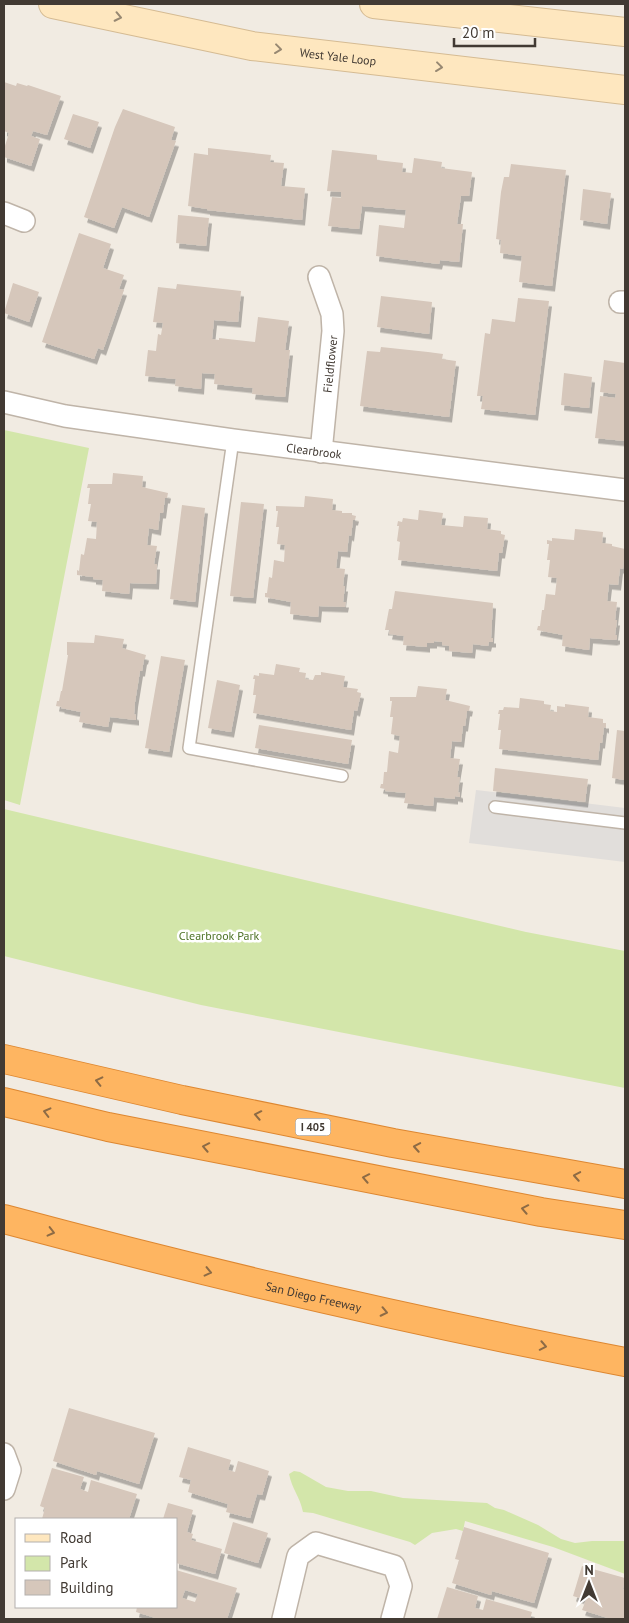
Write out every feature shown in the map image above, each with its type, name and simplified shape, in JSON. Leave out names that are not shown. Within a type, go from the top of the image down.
[{"type":"highway","name":"I 405","points":[[4,1058],[182,1100],[374,1139],[625,1184]]},
{"type":"highway","points":[[4,1102],[108,1127],[541,1212],[625,1225]]},
{"type":"highway","name":"San Diego Freeway","points":[[4,1219],[199,1270],[378,1311],[625,1362]]},
{"type":"main road","name":"West Yale Loop","points":[[53,4],[252,46],[625,90]]},
{"type":"main road","points":[[374,4],[625,32]]},
{"type":"street","points":[[4,213],[24,221]]},
{"type":"street","name":"Fieldflower","points":[[320,277],[332,314],[333,331],[321,452]]},
{"type":"street","name":"Clearbrook","points":[[4,402],[65,416],[233,440],[625,490]]},
{"type":"street","points":[[4,1454],[10,1470],[4,1489]]},
{"type":"street","points":[[283,1619],[298,1556],[316,1543],[394,1566],[401,1586],[392,1619]]},
{"type":"lane","points":[[233,440],[189,748],[342,776]]},
{"type":"lane","points":[[495,807],[625,823]]},
{"type":"green space","points":[[4,430],[89,448],[20,805],[4,800]]},
{"type":"green space","name":"Clearbrook Park","points":[[4,809],[526,932],[625,951],[625,1088],[201,1005],[4,956]]},
{"type":"green space","points":[[294,1471],[300,1472],[326,1487],[348,1491],[371,1491],[403,1498],[487,1503],[538,1525],[561,1539],[575,1543],[625,1541],[625,1574],[553,1547],[465,1521],[463,1531],[456,1529],[432,1533],[415,1545],[313,1513],[303,1512],[289,1474]]},
{"type":"shaded area","points":[[476,790],[625,808],[625,862],[469,843]]},
{"type":"building","points":[[4,82],[16,86],[17,83],[28,85],[61,96],[47,135],[33,131],[31,136],[40,139],[31,166],[4,157],[4,149],[9,133],[4,131]]},
{"type":"building","points":[[123,109],[175,127],[171,140],[176,141],[149,217],[122,207],[114,228],[84,217]]},
{"type":"building","points":[[73,114],[99,122],[90,148],[64,139]]},
{"type":"building","points":[[208,148],[271,155],[270,162],[284,163],[281,186],[305,188],[302,220],[207,210],[188,206],[194,153],[208,155]]},
{"type":"building","points":[[332,150],[377,155],[377,160],[403,163],[402,172],[412,173],[414,158],[442,162],[441,168],[472,172],[469,196],[461,196],[457,224],[463,224],[459,262],[440,260],[439,264],[376,256],[379,225],[404,228],[406,210],[362,206],[359,229],[328,226],[332,197],[341,198],[341,192],[327,191]]},
{"type":"building","points":[[511,164],[566,170],[552,286],[519,282],[522,256],[500,253],[501,240],[496,239],[501,192],[504,177],[509,177]]},
{"type":"building","points":[[583,189],[611,193],[607,224],[580,220]]},
{"type":"building","points":[[178,215],[209,218],[206,246],[176,243]]},
{"type":"building","points":[[79,233],[111,244],[103,268],[124,275],[119,289],[124,290],[103,350],[98,348],[94,359],[42,342]]},
{"type":"building","points":[[13,283],[39,292],[29,322],[4,313]]},
{"type":"building","points":[[177,284],[241,291],[238,322],[214,320],[212,339],[255,342],[258,317],[289,321],[285,350],[290,350],[285,397],[252,394],[253,388],[214,384],[215,374],[202,373],[201,389],[175,386],[176,379],[145,376],[148,350],[156,351],[158,334],[161,335],[163,323],[153,322],[158,287],[176,289]]},
{"type":"building","points":[[381,296],[432,302],[429,334],[377,327]]},
{"type":"building","points":[[518,298],[549,301],[535,415],[481,409],[483,396],[477,396],[485,333],[490,334],[492,319],[515,322]]},
{"type":"building","points":[[381,347],[443,354],[442,359],[456,361],[449,417],[360,406],[367,351],[380,352]]},
{"type":"building","points":[[604,360],[625,363],[625,441],[595,438],[600,396],[615,398],[616,394],[600,392]]},
{"type":"building","points":[[564,373],[592,377],[589,408],[561,405]]},
{"type":"building","points":[[113,473],[143,476],[142,487],[168,493],[167,498],[165,498],[163,513],[160,513],[158,530],[149,528],[147,545],[157,546],[154,564],[157,564],[156,584],[130,583],[129,594],[102,591],[103,580],[77,575],[81,554],[84,555],[87,538],[96,539],[97,522],[88,521],[91,504],[88,504],[90,488],[87,488],[88,484],[112,484]]},
{"type":"building","points":[[305,496],[333,499],[332,510],[352,513],[352,515],[356,516],[355,520],[353,520],[351,536],[349,535],[347,552],[338,551],[336,568],[345,569],[343,602],[346,602],[345,607],[319,606],[318,617],[290,614],[291,602],[265,597],[269,577],[272,578],[274,560],[284,562],[285,545],[277,544],[279,527],[276,527],[278,511],[276,511],[276,506],[304,507]]},
{"type":"building","points":[[241,502],[264,504],[253,598],[230,596]]},
{"type":"building","points":[[182,505],[205,508],[195,602],[170,599]]},
{"type":"building","points":[[419,510],[443,513],[441,525],[463,527],[464,516],[488,518],[487,529],[501,531],[501,534],[505,535],[502,553],[499,553],[497,571],[398,560],[400,542],[397,541],[398,521],[402,522],[403,518],[418,520]]},
{"type":"building","points":[[575,529],[603,532],[602,543],[612,544],[612,546],[625,549],[623,569],[620,568],[618,585],[609,584],[607,601],[617,602],[615,635],[617,635],[617,639],[590,638],[589,650],[562,646],[563,635],[537,630],[538,626],[540,626],[542,610],[544,610],[546,594],[555,595],[557,578],[548,577],[550,560],[547,560],[549,544],[547,544],[547,540],[552,541],[552,538],[574,540]]},
{"type":"building","points":[[395,591],[493,603],[491,638],[493,638],[493,642],[489,642],[488,646],[473,644],[472,653],[449,651],[449,646],[442,645],[442,642],[434,641],[434,643],[427,643],[427,647],[403,645],[404,636],[389,634],[390,630],[385,630],[389,609],[392,609]]},
{"type":"building","points":[[95,635],[124,639],[122,648],[146,655],[142,671],[140,671],[135,702],[134,714],[136,715],[136,720],[110,717],[108,727],[79,722],[81,712],[56,706],[62,691],[68,655],[67,642],[94,643]]},
{"type":"building","points":[[161,656],[185,660],[169,752],[145,748]]},
{"type":"building","points":[[276,664],[300,668],[299,672],[306,673],[305,679],[313,680],[315,675],[321,675],[321,672],[345,676],[343,687],[358,689],[357,692],[361,693],[357,711],[354,710],[351,730],[253,713],[256,695],[253,695],[254,675],[259,676],[259,673],[274,675]]},
{"type":"building","points":[[217,680],[240,685],[231,732],[208,728]]},
{"type":"building","points":[[418,686],[447,689],[445,700],[470,706],[469,711],[467,711],[465,726],[463,726],[461,742],[452,741],[450,758],[460,759],[457,777],[460,777],[458,792],[460,797],[455,796],[455,799],[434,797],[433,806],[404,803],[406,793],[385,791],[385,789],[380,788],[381,784],[383,784],[384,772],[387,772],[389,751],[398,753],[400,736],[391,734],[393,717],[390,717],[392,701],[390,701],[390,697],[416,697]]},
{"type":"building","points":[[520,698],[544,701],[544,704],[551,705],[550,711],[557,712],[557,706],[565,707],[565,704],[589,707],[588,717],[603,719],[603,723],[606,723],[602,743],[600,743],[598,760],[499,749],[501,730],[498,730],[499,710],[503,710],[504,707],[519,708]]},
{"type":"building","points":[[259,725],[352,740],[348,764],[255,748]]},
{"type":"building","points":[[617,730],[625,731],[625,780],[612,778]]},
{"type":"building","points":[[495,768],[588,779],[585,802],[493,791]]},
{"type":"building","points":[[69,1408],[155,1433],[139,1484],[97,1471],[96,1475],[53,1461]]},
{"type":"building","points":[[188,1447],[231,1460],[228,1470],[235,1472],[238,1461],[269,1471],[262,1495],[257,1494],[250,1518],[226,1512],[228,1504],[188,1492],[191,1480],[179,1477]]},
{"type":"building","points":[[52,1468],[84,1477],[80,1489],[88,1492],[91,1480],[137,1494],[129,1518],[42,1518],[45,1508],[40,1506]]},
{"type":"building","points":[[168,1503],[193,1510],[187,1532],[193,1534],[191,1540],[222,1549],[215,1574],[178,1564],[178,1518],[163,1518]]},
{"type":"building","points":[[233,1522],[268,1533],[258,1563],[224,1553]]},
{"type":"building","points":[[464,1527],[549,1553],[534,1603],[492,1591],[491,1595],[452,1583],[459,1560],[455,1559]]},
{"type":"building","points":[[582,1566],[625,1578],[623,1589],[625,1590],[625,1619],[611,1619],[582,1610],[586,1600],[573,1596]]},
{"type":"building","points":[[178,1571],[237,1588],[227,1619],[159,1619],[136,1612],[137,1608],[178,1608]],"holes":[[[185,1590],[198,1594],[195,1602],[182,1598]]]},
{"type":"building","points":[[447,1587],[478,1596],[475,1608],[483,1610],[486,1599],[532,1612],[530,1619],[437,1619]]}]
